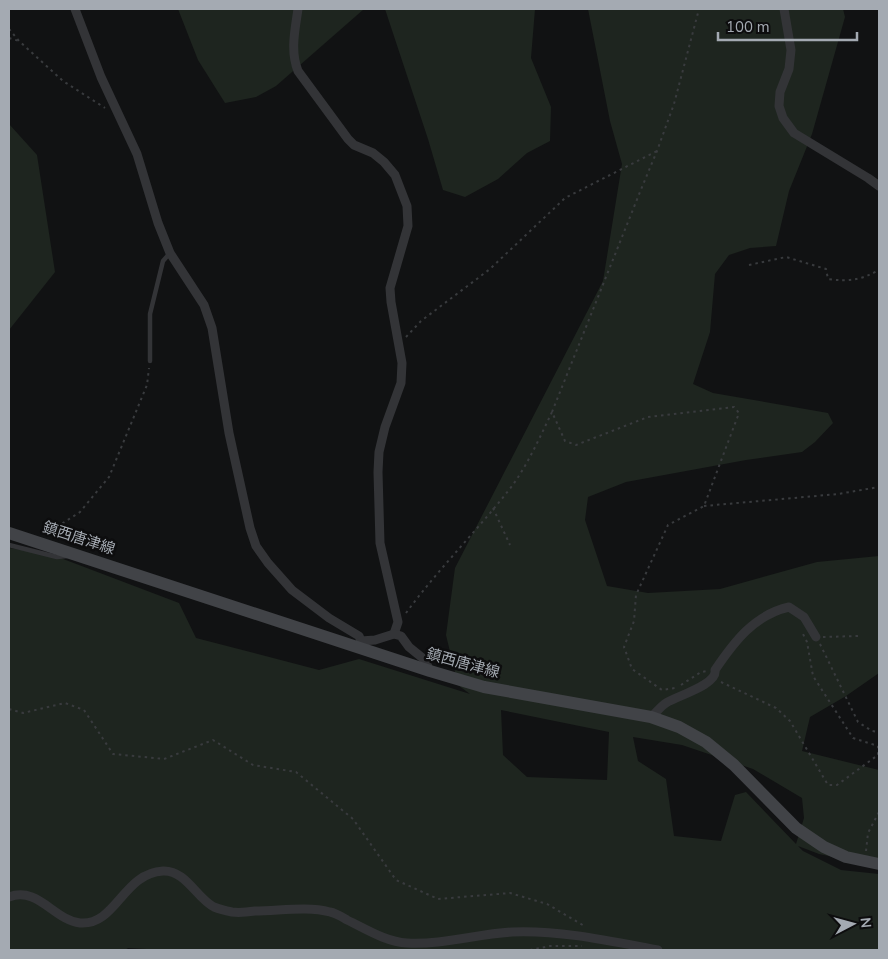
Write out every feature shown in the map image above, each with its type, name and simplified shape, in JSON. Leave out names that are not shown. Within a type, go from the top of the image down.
[{"type":"main road","name":"鎮西唐津線","points":[[9,533],[360,644],[430,671],[484,687],[651,717],[679,727],[706,742],[734,765],[796,828],[824,847],[846,857],[879,864]]},
{"type":"street","points":[[75,9],[102,77],[137,154],[158,223],[170,253],[204,304],[212,328],[229,433],[250,528],[256,546],[292,590],[329,618],[359,636],[360,644],[394,634],[401,636],[425,660],[430,671]]},
{"type":"street","points":[[298,9],[294,40],[294,61],[298,71],[348,139],[354,145],[373,153],[389,168],[394,175],[407,206],[408,226],[390,288],[391,302],[400,343],[401,383],[385,427],[379,452],[378,472],[380,543],[398,622],[394,634]]},
{"type":"street","points":[[784,9],[791,50],[789,69],[780,92],[779,106],[783,118],[794,133],[879,186]]},
{"type":"street","points":[[651,717],[666,703],[690,693],[715,674],[734,641],[758,620],[778,610],[789,607],[804,617],[816,637]]},
{"type":"street","points":[[9,897],[26,895],[45,902],[66,919],[81,923],[93,922],[107,914],[129,887],[147,874],[165,870],[181,876],[213,907],[234,912],[314,910],[332,912],[384,938],[404,943],[423,943],[511,932],[551,932],[658,950]]},
{"type":"lane","points":[[150,361],[150,314],[163,260],[170,253]]},
{"type":"lane","points":[[9,546],[57,557],[78,554]]},
{"type":"path","points":[[398,622],[428,583],[512,485],[526,463],[552,412],[657,151],[674,104],[699,9]]},
{"type":"path","points":[[9,29],[19,41],[63,81],[120,118]]},
{"type":"path","points":[[9,38],[19,41]]},
{"type":"path","points":[[400,343],[422,321],[490,269],[565,198],[657,151]]},
{"type":"path","points":[[749,265],[786,257],[826,269],[828,279],[838,281],[864,279],[879,270]]},
{"type":"path","points":[[29,538],[43,536],[80,512],[109,477],[147,385],[150,361]]},
{"type":"path","points":[[552,412],[565,441],[576,445],[648,417],[734,408],[739,413],[704,506]]},
{"type":"path","points":[[802,633],[807,642],[813,676],[853,738],[878,746],[878,756],[837,785],[828,786],[790,721],[776,708],[715,674],[701,672],[677,688],[662,690],[632,669],[624,647],[634,620],[636,595],[668,525],[704,506],[838,494],[879,487]]},
{"type":"path","points":[[493,508],[510,545]]},
{"type":"path","points":[[858,636],[816,637],[858,722],[872,731],[879,732]]},
{"type":"path","points":[[9,709],[22,712],[65,703],[84,710],[113,754],[164,759],[213,740],[253,765],[296,772],[354,819],[396,880],[438,899],[510,893],[546,904],[593,932]]},
{"type":"path","points":[[866,862],[868,833],[879,812]]},
{"type":"path","points":[[530,950],[550,946],[584,946]]},
{"type":"shaded area","points":[[178,9],[364,9],[276,86],[256,97],[225,103],[198,60]]},
{"type":"shaded area","points":[[385,9],[535,9],[531,58],[551,107],[550,141],[527,153],[498,179],[465,197],[443,190]]},
{"type":"shaded area","points":[[588,9],[843,9],[845,17],[812,134],[789,191],[776,246],[750,248],[729,255],[715,274],[710,332],[693,384],[713,393],[828,413],[833,423],[815,442],[802,452],[746,460],[626,482],[588,497],[585,520],[607,586],[648,593],[720,589],[817,562],[879,556],[879,673],[846,696],[810,717],[802,751],[879,770],[879,866],[819,854],[798,846],[803,851],[841,870],[879,874],[879,950],[147,950],[128,948],[125,950],[9,950],[9,548],[50,554],[179,603],[196,638],[319,670],[359,659],[470,694],[458,685],[446,635],[455,568],[603,281],[622,164],[610,121]],"holes":[[[501,710],[609,732],[607,780],[527,777],[503,755]],[[633,737],[682,745],[753,769],[802,798],[804,818],[796,844],[746,792],[735,795],[721,841],[674,836],[666,779],[638,761]]]},
{"type":"shaded area","points":[[9,124],[37,155],[55,272],[9,330]]}]
